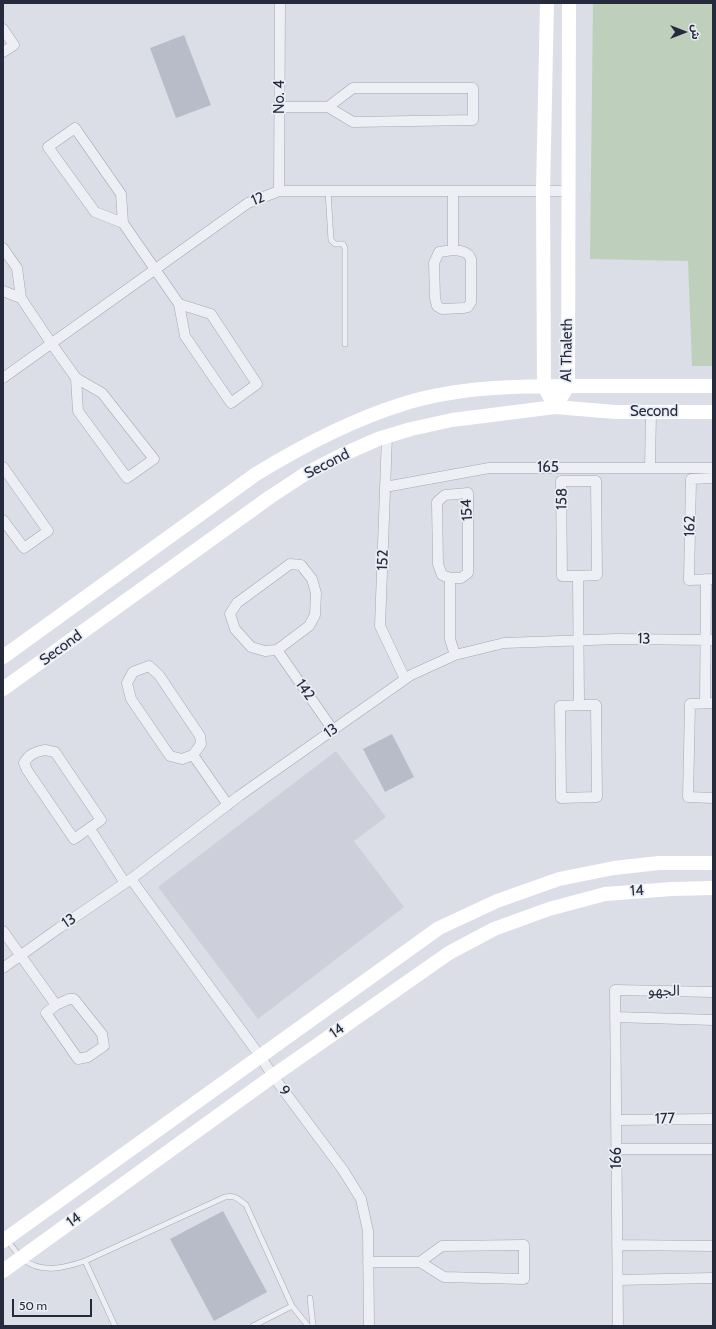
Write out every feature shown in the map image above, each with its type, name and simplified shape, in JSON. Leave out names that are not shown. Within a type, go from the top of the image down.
[{"type":"street","name":"No. 4","points":[[279,191],[280,3]]},
{"type":"street","name":"Al Thaleth","points":[[547,3],[543,192],[544,386],[555,407]]},
{"type":"street","name":"Al Thaleth","points":[[555,407],[568,386],[569,3]]},
{"type":"street","points":[[3,29],[14,45],[3,52]]},
{"type":"street","points":[[280,107],[328,107],[353,122],[473,120],[473,88],[353,88],[328,107]]},
{"type":"street","points":[[123,223],[95,212],[48,147],[75,128],[121,194],[123,223],[179,304],[186,336],[231,403],[257,384],[211,314],[179,304]]},
{"type":"street","name":"12","points":[[3,378],[248,202],[279,191],[568,192]]},
{"type":"street","points":[[453,192],[453,250]]},
{"type":"street","points":[[3,248],[17,268],[21,298],[76,378],[102,393],[154,459],[127,478],[78,411],[76,378]]},
{"type":"street","points":[[453,250],[465,252],[471,259],[471,302],[468,307],[442,310],[437,306],[435,298],[434,263],[439,252],[453,250]]},
{"type":"street","points":[[3,291],[21,298]]},
{"type":"street","name":"Second","points":[[3,657],[256,474],[294,451],[330,432],[404,403],[484,389],[544,386],[713,386]]},
{"type":"street","name":"Second","points":[[3,689],[270,496],[305,474],[342,455],[387,436],[452,420],[555,407],[615,412],[713,412]]},
{"type":"street","points":[[650,468],[651,412]]},
{"type":"street","name":"152","points":[[387,436],[380,626],[405,678]]},
{"type":"street","points":[[3,467],[48,530],[24,548],[3,520]]},
{"type":"street","name":"165","points":[[385,487],[489,468],[713,468]]},
{"type":"street","name":"162","points":[[713,478],[691,478],[689,580],[709,579],[709,703],[690,704],[688,797],[713,798]]},
{"type":"street","name":"158","points":[[561,481],[596,481],[597,575],[578,576],[562,576],[561,481]]},
{"type":"street","name":"154","points":[[468,493],[468,573],[461,578],[450,578],[442,575],[438,564],[437,502],[445,495],[468,493]]},
{"type":"street","points":[[290,564],[301,565],[312,580],[316,593],[315,615],[309,626],[277,650],[265,651],[251,647],[236,629],[230,614],[237,602],[290,564]]},
{"type":"street","points":[[578,576],[579,705]]},
{"type":"street","points":[[450,578],[450,640],[454,655]]},
{"type":"street","name":"13","points":[[3,968],[128,881],[228,805],[410,675],[454,655],[504,643],[617,639],[709,640]]},
{"type":"street","name":"142","points":[[277,650],[333,730]]},
{"type":"street","points":[[149,666],[158,675],[200,736],[201,744],[193,755],[182,759],[170,756],[131,699],[127,683],[133,672],[149,666]]},
{"type":"street","points":[[579,705],[596,705],[597,797],[561,798],[560,706],[579,705]]},
{"type":"street","points":[[45,750],[55,752],[100,820],[90,829],[74,839],[27,770],[24,763],[28,757],[35,752],[45,750]]},
{"type":"street","points":[[193,755],[228,805]]},
{"type":"street","name":"9","points":[[90,829],[344,1170],[361,1199],[368,1232],[369,1326]]},
{"type":"street","name":"14","points":[[5,1240],[439,928],[497,901],[559,878],[614,868],[659,863],[713,862]]},
{"type":"street","name":"14","points":[[3,1271],[273,1076],[449,953],[494,929],[549,910],[605,894],[672,889],[713,888]]},
{"type":"street","points":[[3,931],[56,1005]]},
{"type":"street","name":"الجهو","points":[[615,990],[713,992]]},
{"type":"street","name":"166","points":[[615,990],[618,1326]]},
{"type":"street","points":[[69,999],[74,999],[102,1034],[104,1046],[88,1057],[78,1059],[46,1013],[56,1005],[69,999]]},
{"type":"street","name":"الجهو","points":[[615,1017],[713,1020]]},
{"type":"street","name":"177","points":[[616,1120],[713,1119]]},
{"type":"street","name":"177","points":[[617,1150],[713,1150]]},
{"type":"street","points":[[368,1262],[420,1262],[444,1277],[524,1279],[524,1245],[442,1246],[420,1262]]},
{"type":"street","points":[[617,1245],[713,1246]]},
{"type":"street","points":[[618,1280],[713,1278]]},
{"type":"lane","points":[[328,191],[331,240],[335,244],[343,244],[345,248],[345,344]]},
{"type":"lane","points":[[5,1240],[29,1264],[39,1268],[51,1269],[68,1266],[85,1261],[225,1197],[231,1196],[246,1205],[292,1306],[308,1326]]},
{"type":"lane","points":[[85,1261],[115,1326]]},
{"type":"lane","points":[[310,1298],[313,1326]]},
{"type":"lane","points":[[253,1326],[292,1306]]},
{"type":"shaded area","points":[[336,751],[386,817],[354,841],[404,907],[258,1019],[158,887]]},
{"type":"green space","points":[[593,3],[713,3],[713,366],[692,366],[688,261],[590,259]]},
{"type":"building","points":[[184,35],[211,105],[176,118],[150,48]]},
{"type":"building","points":[[392,734],[414,777],[385,792],[363,749]]},
{"type":"building","points":[[223,1211],[267,1292],[214,1321],[170,1239]]}]
